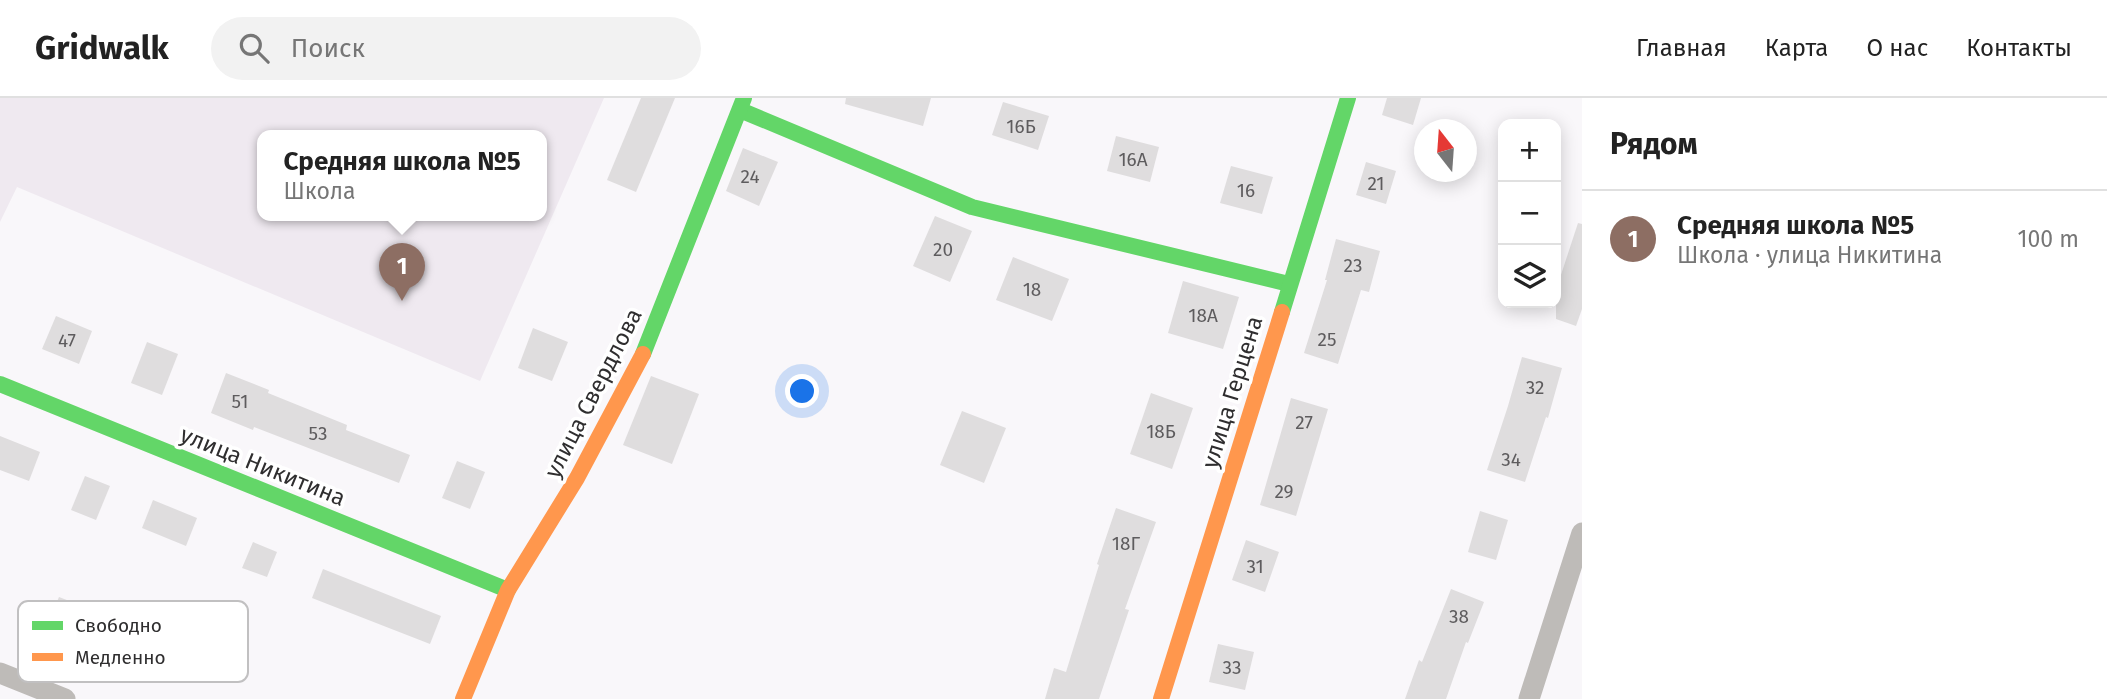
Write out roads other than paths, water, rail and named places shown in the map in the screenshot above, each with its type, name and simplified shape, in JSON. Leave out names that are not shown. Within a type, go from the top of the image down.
[{"type":"street","name":"улица Герцена","points":[[1161,699],[1348,98]]},
{"type":"street","points":[[742,104],[972,207],[1289,284]]},
{"type":"street","name":"улица Свердлова","points":[[463,699],[508,590],[577,478],[648,347],[742,104]]},
{"type":"street","name":"улица Никитина","points":[[0,384],[508,590]]},
{"type":"street","points":[[1530,699],[1582,533]]},
{"type":"street","points":[[0,673],[18,680]]},
{"type":"street","points":[[22,682],[65,699]]},
{"type":"place","name":"Средняя школа №5","points":[[402,301]]}]
